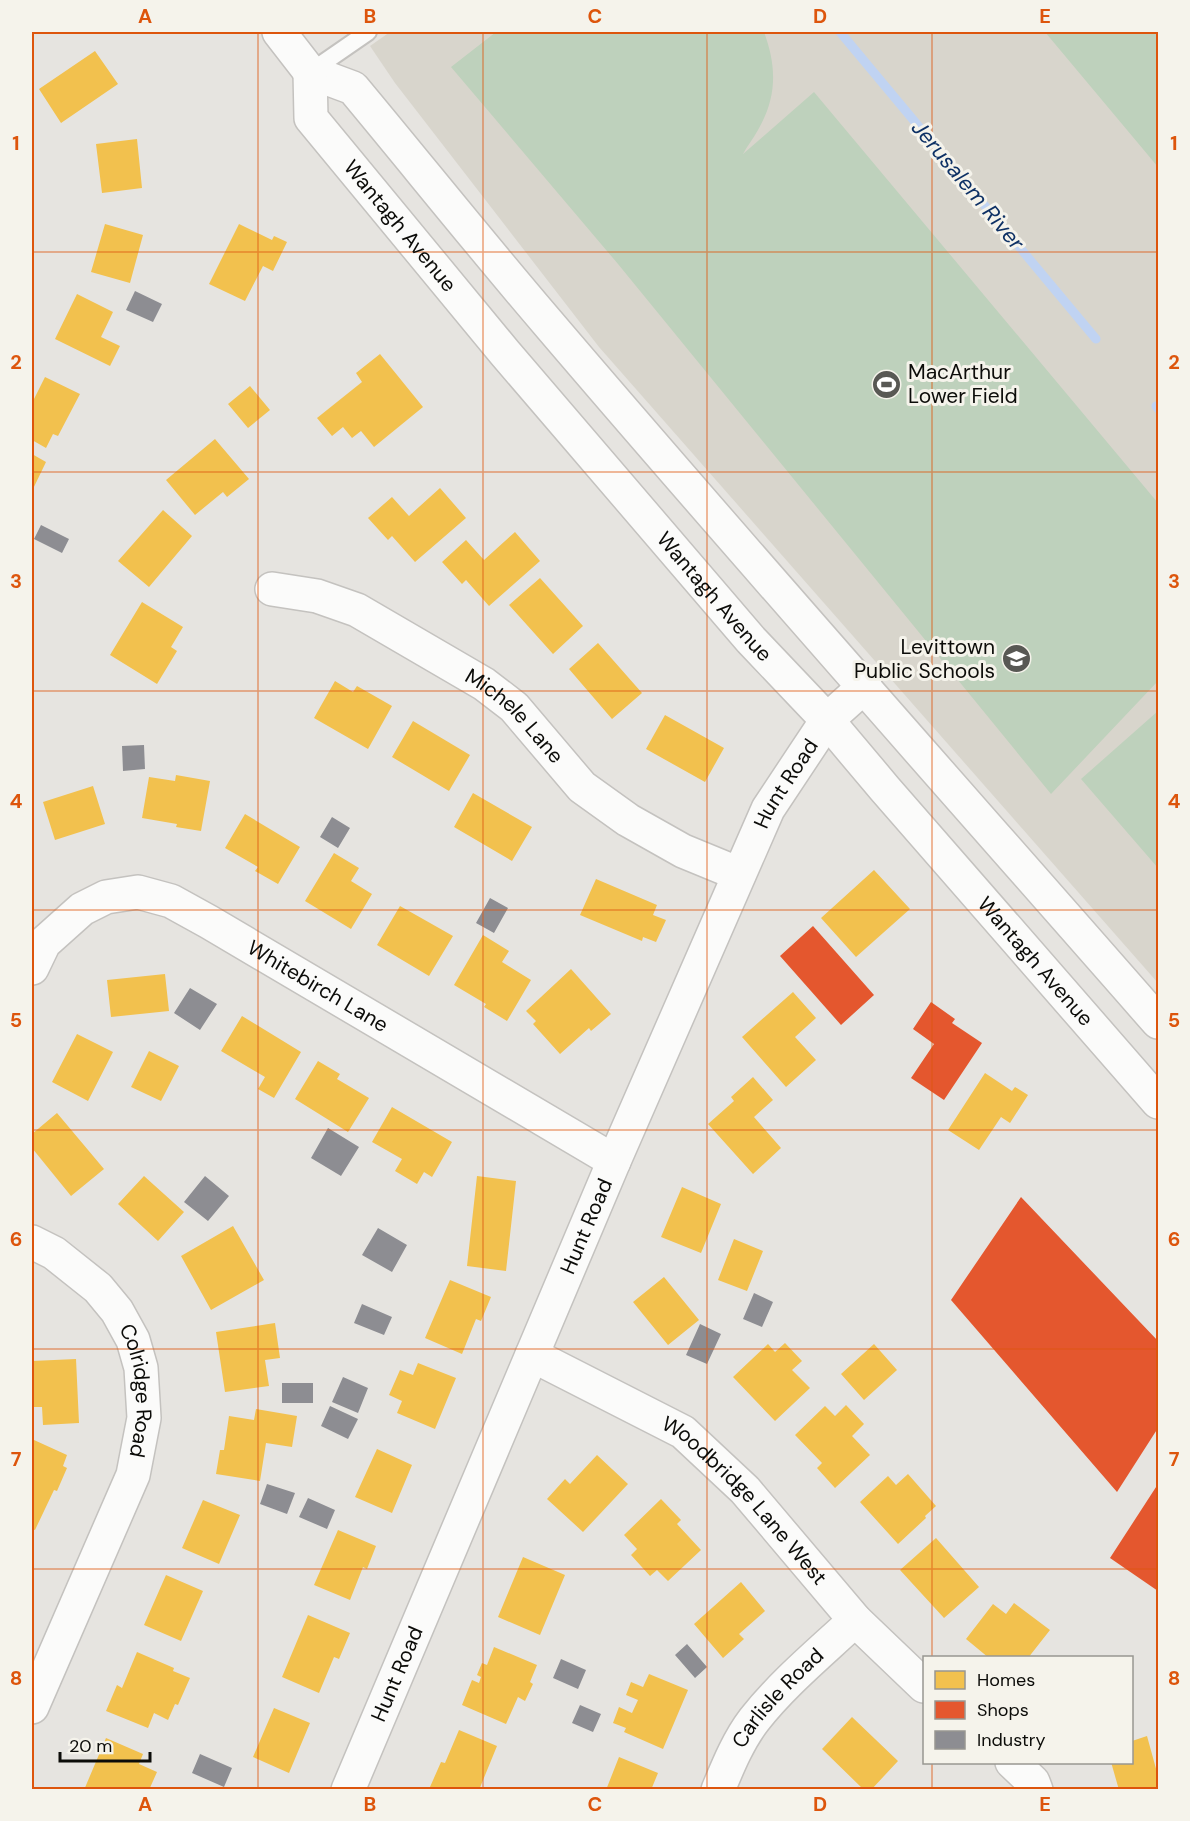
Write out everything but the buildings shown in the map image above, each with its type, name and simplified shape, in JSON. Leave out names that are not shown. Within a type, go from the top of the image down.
[{"type":"street","points":[[279,32],[310,72],[353,88],[531,302],[782,595],[865,686],[1158,1022]]},
{"type":"street","name":"Wantagh Avenue","points":[[310,72],[311,118],[490,335],[751,640],[827,720],[1158,1102]]},
{"type":"street","points":[[490,335],[531,302]]},
{"type":"street","name":"Michele Lane","points":[[272,589],[317,596],[357,610],[484,684],[514,707],[582,787],[627,820],[683,851],[739,874]]},
{"type":"street","name":"Hunt Road","points":[[348,1790],[614,1161],[768,808],[827,720],[865,686]]},
{"type":"street","name":"Whitebirch Lane","points":[[32,968],[44,943],[82,909],[105,897],[138,892],[171,901],[209,921],[614,1161]]},
{"type":"street","name":"Colridge Road","points":[[32,1242],[54,1253],[98,1287],[117,1311],[133,1340],[141,1368],[144,1418],[133,1475],[32,1707]]},
{"type":"street","name":"Woodbridge Lane West","points":[[532,1355],[683,1432],[745,1490],[855,1620],[923,1685]]},
{"type":"street","name":"Carlisle Road","points":[[718,1790],[752,1722],[774,1696],[855,1620]]},
{"type":"street","points":[[1014,1764],[1033,1782],[1036,1790]]},
{"type":"lane","points":[[310,72],[368,32]]},
{"type":"shaded area","name":"Levittown Public Schools","points":[[390,32],[1158,32],[1158,983],[599,347],[395,83],[370,46]]},
{"type":"green space","name":"MacArthur Lower Field","points":[[496,32],[764,32],[773,70],[772,94],[764,118],[743,154],[814,92],[1158,503],[1158,681],[1051,794],[618,264],[451,67]]},
{"type":"green space","points":[[1045,32],[1158,32],[1158,167]]},
{"type":"green space","points":[[1158,711],[1158,868],[1081,779]]},
{"type":"waterway","name":"Jerusalem River","points":[[840,32],[1096,339]]},
{"type":"place","name":"MacArthur Lower Field","points":[[887,384]]},
{"type":"place","name":"Levittown Public Schools","points":[[1016,659]]}]
